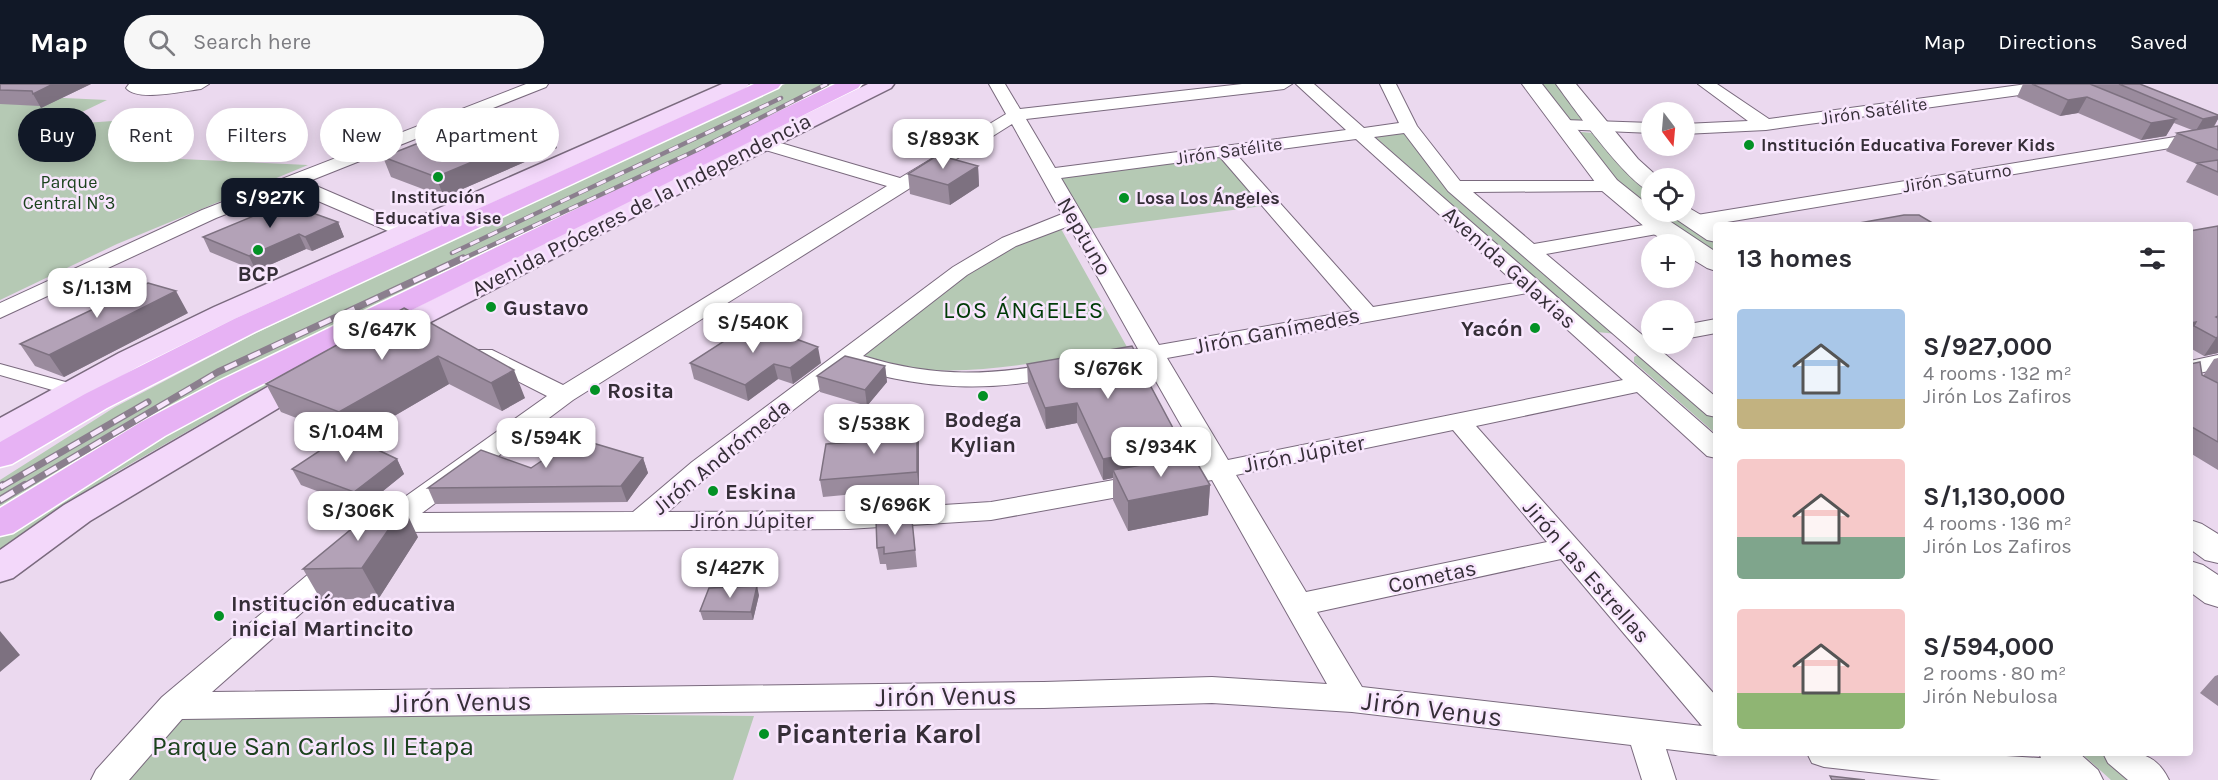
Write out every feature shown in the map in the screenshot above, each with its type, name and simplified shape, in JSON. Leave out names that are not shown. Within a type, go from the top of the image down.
[{"type":"main road","points":[[0,432],[73,390],[224,313],[409,233],[739,84]]},
{"type":"main road","points":[[0,456],[122,387],[224,335],[519,197],[771,84]]},
{"type":"main road","name":"Avenida Próceres de la Independencia","points":[[0,524],[153,429],[230,388],[851,84]]},
{"type":"main road","name":"Avenida Próceres de la Independencia","points":[[0,569],[76,513],[179,451],[413,319],[761,143],[884,84]]},
{"type":"street","points":[[138,88],[201,84]]},
{"type":"street","points":[[0,311],[136,245],[539,84]]},
{"type":"street","name":"Neptuno","points":[[998,84],[1352,699]]},
{"type":"street","points":[[108,780],[174,706],[282,611],[388,523],[564,395],[1015,115],[1284,84]]},
{"type":"street","name":"Avenida Galaxias","points":[[1304,84],[1713,447]]},
{"type":"street","name":"Avenida Galaxias","points":[[1388,84],[1409,127],[1455,188],[1641,338]]},
{"type":"street","points":[[1532,84],[1609,185],[1661,228],[1713,262]]},
{"type":"street","points":[[1566,84],[1641,174]]},
{"type":"street","points":[[1706,84],[1766,125]]},
{"type":"street","name":"Jirón Satélite","points":[[1695,128],[1766,125],[2066,86]]},
{"type":"street","points":[[1564,125],[1641,128]]},
{"type":"street","points":[[2160,125],[2218,150]]},
{"type":"street","name":"Jirón Satélite","points":[[1049,174],[1409,127]]},
{"type":"street","name":"Jirón Saturno","points":[[1698,222],[2218,135]]},
{"type":"street","points":[[761,143],[904,185]]},
{"type":"street","points":[[1224,151],[1367,314]]},
{"type":"street","points":[[290,182],[409,233]]},
{"type":"street","points":[[1455,188],[1609,185]]},
{"type":"street","name":"Jirón Andrómeda","points":[[640,521],[701,468],[984,255],[1073,217]]},
{"type":"street","points":[[1530,250],[1661,228]]},
{"type":"street","name":"Jirón Ganímedes","points":[[1120,359],[1532,286]]},
{"type":"street","points":[[413,319],[564,395]]},
{"type":"street","points":[[1695,330],[1713,327]]},
{"type":"street","points":[[1601,347],[1641,340]]},
{"type":"street","name":"Avenida Galaxias","points":[[1658,354],[1713,407]]},
{"type":"street","points":[[845,358],[914,377],[960,381],[999,380],[1087,365]]},
{"type":"street","points":[[2193,379],[2218,362]]},
{"type":"street","points":[[0,369],[73,390]]},
{"type":"street","name":"Jirón Júpiter","points":[[388,523],[848,520],[942,516],[1038,504],[1220,470],[1642,384]]},
{"type":"street","name":"Jirón Las Estrellas","points":[[1459,422],[1713,716]]},
{"type":"street","points":[[2193,534],[2218,551]]},
{"type":"street","name":"Cometas","points":[[1297,604],[1566,548]]},
{"type":"street","points":[[2193,576],[2218,594]]},
{"type":"street","name":"Jirón Venus","points":[[174,706],[1044,695],[1212,690],[1352,699],[1713,741]]},
{"type":"street","points":[[1644,733],[1659,780]]},
{"type":"street","points":[[1852,756],[2001,772],[2039,773],[2070,766]]},
{"type":"street","points":[[2124,756],[2152,780]]},
{"type":"green space","points":[[785,84],[839,84],[0,514],[0,480],[115,407],[254,334],[622,158]]},
{"type":"green space","points":[[1538,84],[1559,84],[1588,121],[1567,121]]},
{"type":"green space","name":"Parque Central N°3","points":[[0,95],[107,100],[90,108],[18,108],[18,162],[96,162],[96,122],[108,121],[108,162],[194,162],[194,160],[308,165],[117,244],[0,300]]},
{"type":"green space","points":[[1401,130],[1420,146],[1431,168],[1443,183],[1617,334],[1597,332],[1375,137]]},
{"type":"green space","points":[[1581,132],[1593,133],[1641,183],[1641,205],[1622,191],[1577,135]]},
{"type":"green space","points":[[1221,155],[1263,206],[1089,229],[1053,176]]},
{"type":"green space","points":[[1665,222],[1688,222],[1713,239],[1713,256],[1695,243],[1695,234],[1682,234]]},
{"type":"green space","points":[[1060,227],[1127,347],[1017,365],[962,370],[890,366],[863,358],[863,353],[965,274],[999,254]]},
{"type":"green space","points":[[1639,354],[1713,414],[1713,431],[1634,362],[1634,357]]},
{"type":"green space","points":[[265,375],[275,381],[113,474],[0,553],[0,535]]},
{"type":"green space","name":"Parque San Carlos II Etapa","points":[[188,710],[754,716],[733,780],[128,780]]},
{"type":"green space","points":[[2084,756],[2116,756],[2144,780],[2111,780]]},
{"type":"building","points":[[0,84],[53,84],[33,94],[32,91],[0,90]]},
{"type":"building","points":[[2032,84],[2090,84],[2176,119],[2151,123],[2087,97],[2068,100]]},
{"type":"building","points":[[2119,84],[2140,84],[2218,116],[2203,119]]},
{"type":"building","points":[[2218,126],[2218,150],[2177,133]]},
{"type":"building","points":[[415,144],[415,162],[472,162],[436,177],[396,162],[403,162],[403,149]]},
{"type":"building","points":[[938,155],[978,166],[948,185],[908,174]]},
{"type":"building","points":[[2218,160],[2218,172],[2197,163]]},
{"type":"building","points":[[285,203],[338,222],[305,237],[299,234],[249,256],[203,237]]},
{"type":"building","points":[[1904,215],[1919,215],[1931,222],[1865,222]]},
{"type":"building","points":[[2218,226],[2218,316],[2216,317],[2218,318],[2218,337],[2216,338],[2194,326],[2196,322],[2193,322],[2193,230]]},
{"type":"building","points":[[148,283],[176,291],[49,355],[20,344]]},
{"type":"building","points":[[404,308],[514,370],[491,383],[438,356],[339,412],[266,384]]},
{"type":"building","points":[[752,323],[818,347],[790,368],[774,364],[745,385],[690,363]]},
{"type":"building","points":[[1132,346],[1144,368],[1141,368],[1182,445],[1103,459],[1077,403],[1045,408],[1027,364]]},
{"type":"building","points":[[845,356],[885,366],[865,390],[817,376]]},
{"type":"building","points":[[2200,362],[2202,375],[2218,383],[2218,442],[2193,428],[2193,363]]},
{"type":"building","points":[[917,422],[917,472],[820,480],[826,444],[882,440],[883,424]]},
{"type":"building","points":[[342,433],[397,459],[354,492],[292,469],[318,452]]},
{"type":"building","points":[[576,438],[643,458],[621,486],[428,488],[481,450],[531,468]]},
{"type":"building","points":[[1193,456],[1210,485],[1128,501],[1113,470]]},
{"type":"building","points":[[378,507],[404,507],[362,568],[303,569]]},
{"type":"building","points":[[899,518],[899,521],[912,520],[915,550],[884,554],[884,547],[877,548],[876,520]]},
{"type":"building","points":[[757,586],[751,612],[700,611],[709,588]]},
{"type":"building","points":[[1830,776],[1865,780],[1832,780]]},
{"type":"railway","points":[[460,260],[697,150],[827,84]]},
{"type":"railway","points":[[452,253],[781,98]]},
{"type":"railway","points":[[23,487],[218,372],[463,258]]},
{"type":"railway","points":[[1,487],[148,402]]},
{"type":"railway","points":[[0,500],[25,485]]},
{"type":"place","name":"Institución Educativa Forever Kids","points":[[1749,145]]},
{"type":"place","name":"Institución Educativa Sise","points":[[438,177]]},
{"type":"place","name":"Losa Los Ángeles","points":[[1124,198]]},
{"type":"place","name":"BCP","points":[[258,250]]},
{"type":"place","name":"Gustavo","points":[[491,307]]},
{"type":"place","name":"Yacón","points":[[1535,328]]},
{"type":"place","name":"Rosita","points":[[595,390]]},
{"type":"place","name":"Bodega Kylian","points":[[983,396]]},
{"type":"place","name":"Eskina","points":[[713,491]]},
{"type":"place","name":"Institución educativa inicial Martincito","points":[[219,616]]},
{"type":"place","name":"Picanteria Karol","points":[[764,734]]},
{"type":"district","name":"LOS ÁNGELES","points":[[1024,310]]}]
